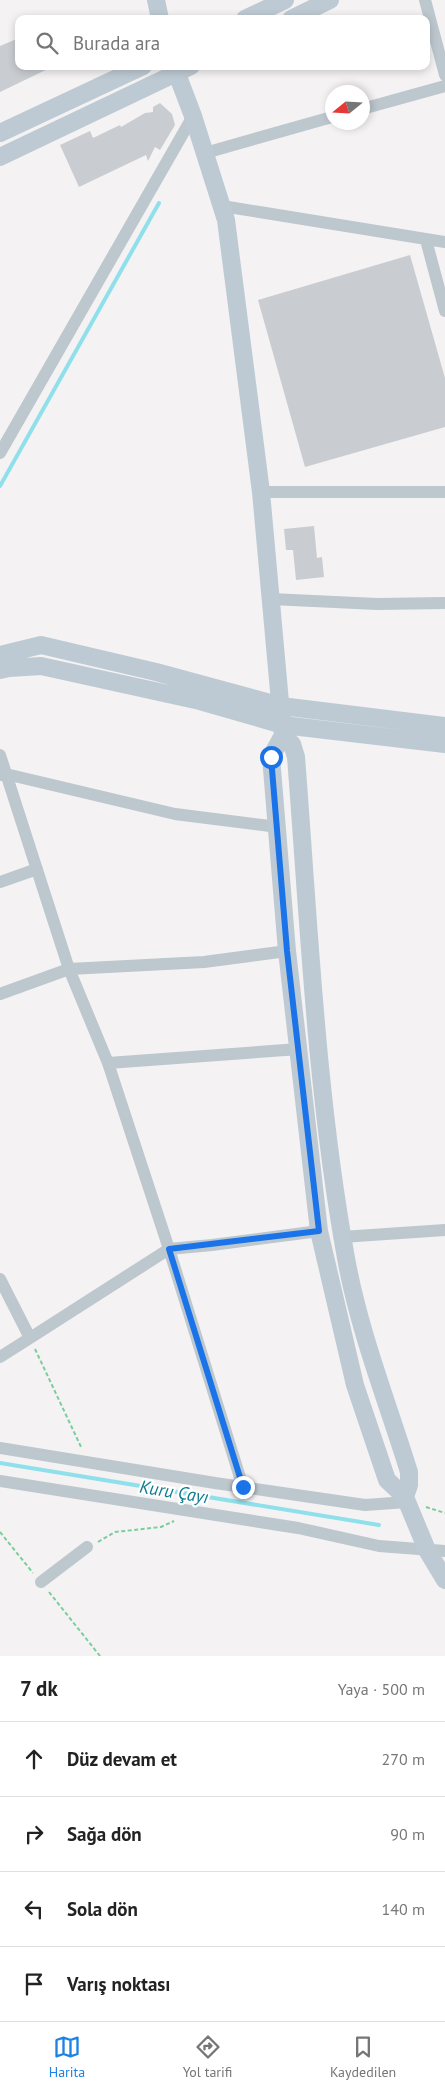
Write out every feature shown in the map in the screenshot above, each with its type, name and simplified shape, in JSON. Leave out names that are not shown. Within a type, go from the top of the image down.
[{"type":"street","points":[[156,0],[159,15]]},
{"type":"street","points":[[252,15],[284,0]]},
{"type":"street","points":[[299,15],[330,0]]},
{"type":"street","points":[[425,0],[429,15]]},
{"type":"street","points":[[430,19],[445,75]]},
{"type":"street","points":[[0,132],[134,70]]},
{"type":"street","points":[[0,157],[178,70]]},
{"type":"street","points":[[180,70],[226,220],[261,492],[283,730],[292,744],[296,757],[319,1055],[329,1150],[342,1237],[363,1329],[409,1472],[406,1500]]},
{"type":"street","points":[[370,107],[445,86]]},
{"type":"street","points":[[0,453],[193,116]]},
{"type":"street","points":[[205,153],[325,119]]},
{"type":"street","points":[[222,206],[445,242]]},
{"type":"street","points":[[426,240],[445,311]]},
{"type":"street","points":[[261,492],[445,492]]},
{"type":"street","points":[[271,600],[377,604],[445,603]]},
{"type":"street","points":[[0,655],[42,645],[156,672],[281,706],[445,726]]},
{"type":"street","points":[[0,670],[41,666],[200,702],[283,730],[445,744]]},
{"type":"street","points":[[283,730],[271,757],[287,951],[319,1231],[356,1385],[387,1480],[406,1500],[427,1550],[445,1580]]},
{"type":"street","points":[[0,755],[3,775],[37,869],[69,969],[108,1063],[169,1249],[243,1487]]},
{"type":"street","points":[[3,775],[175,814],[278,827]]},
{"type":"street","points":[[0,882],[37,869]]},
{"type":"street","points":[[0,994],[69,969],[204,962],[287,951]]},
{"type":"street","points":[[108,1063],[298,1049]]},
{"type":"street","points":[[342,1237],[445,1230]]},
{"type":"street","points":[[0,1357],[169,1249],[319,1231]]},
{"type":"street","points":[[0,1279],[30,1338]]},
{"type":"street","points":[[0,1448],[365,1505],[406,1500]]},
{"type":"street","points":[[0,1480],[298,1528],[379,1546],[445,1551]]},
{"type":"street","points":[[41,1582],[87,1547]]},
{"type":"path","points":[[30,1338],[88,1462]]},
{"type":"path","points":[[87,1547],[115,1532],[160,1527],[194,1512]]},
{"type":"path","points":[[0,1532],[100,1656]]},
{"type":"building","points":[[15,40],[15,70],[46,70],[0,92],[0,46]]},
{"type":"building","points":[[160,103],[172,114],[175,125],[160,150],[155,147],[148,161],[146,155],[79,187],[60,145],[90,131],[93,138],[120,125],[121,127],[145,113],[153,112],[153,107]]},
{"type":"building","points":[[410,255],[445,378],[445,427],[305,467],[258,300]]},
{"type":"building","points":[[314,526],[317,558],[322,557],[324,577],[296,580],[293,550],[286,550],[284,529]]},
{"type":"waterway","points":[[0,486],[159,203]]},
{"type":"waterway","name":"Kuru Çayı","points":[[0,1463],[379,1525]]},
{"type":"route","points":[[243,1487],[169,1249],[319,1231],[287,951],[271,757]]}]
